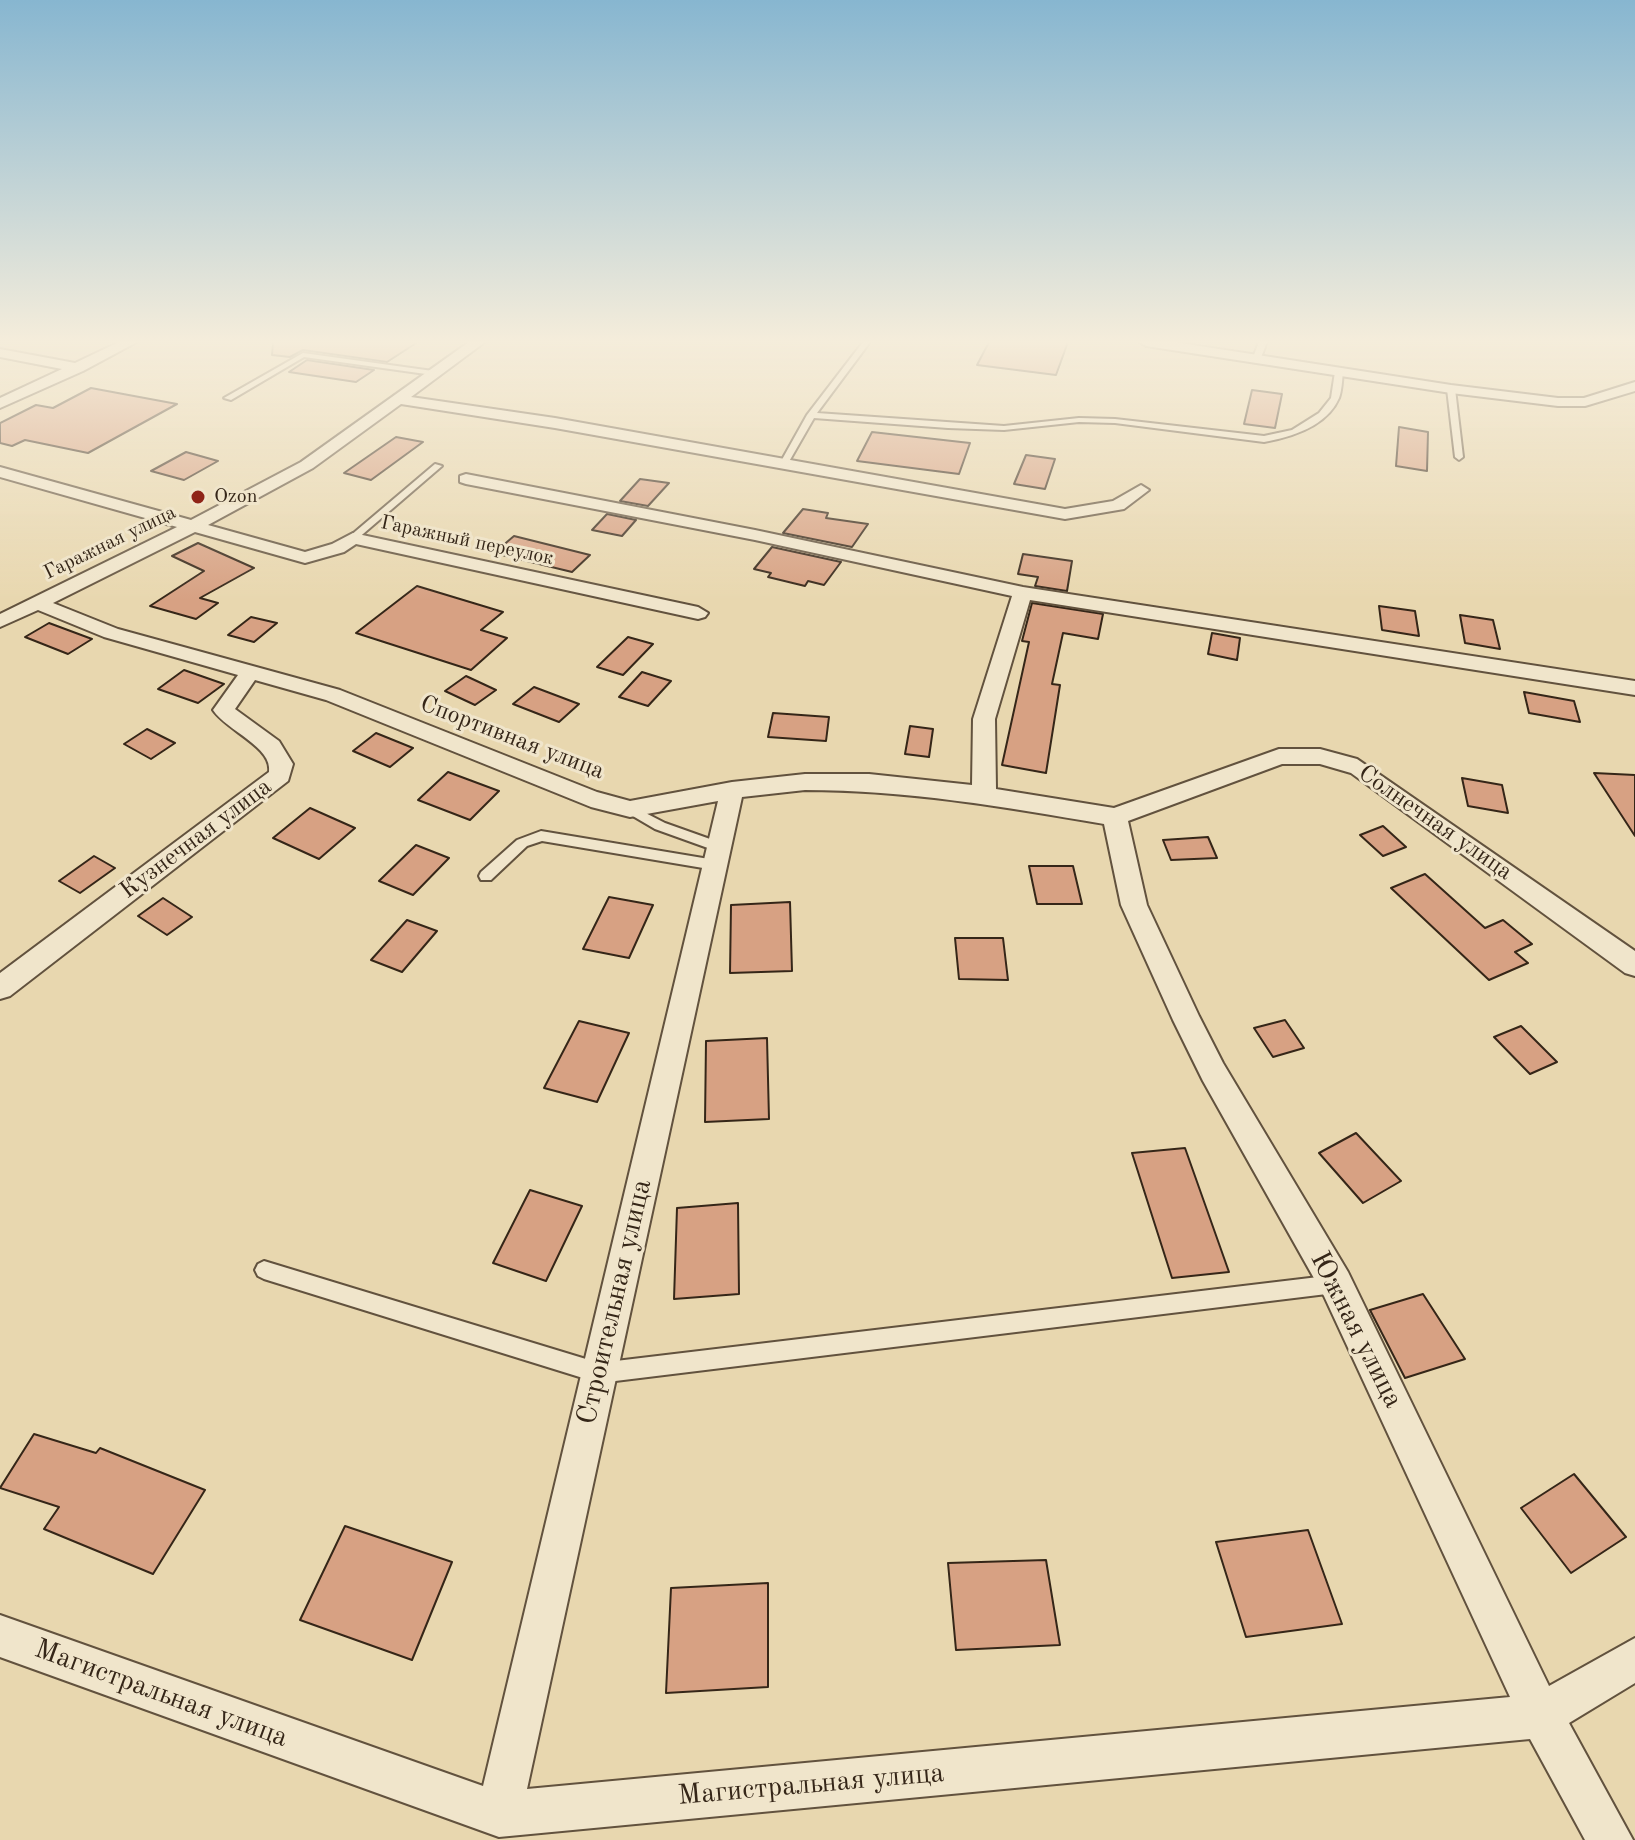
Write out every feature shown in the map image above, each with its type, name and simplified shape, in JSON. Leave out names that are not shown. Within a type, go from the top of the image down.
[{"type":"street","name":"Гаражная улица","points":[[0,621],[192,527],[307,465],[357,428]]},
{"type":"street","points":[[581,428],[1065,514],[1118,505],[1141,490]]},
{"type":"street","name":"Гаражный переулок","points":[[0,472],[305,558],[338,548],[353,538],[698,613]]},
{"type":"street","points":[[466,479],[755,535],[1023,593],[1635,688]]},
{"type":"street","points":[[984,795],[984,719],[1023,593]]},
{"type":"street","name":"Спортивная улица","points":[[37,603],[111,633],[333,695],[591,799],[630,809],[732,790],[805,782],[869,782],[984,795]]},
{"type":"street","name":"Кузнечная улица","points":[[0,988],[280,775],[284,765],[280,754],[234,722],[224,710],[250,672]]},
{"type":"street","name":"Солнечная улица","points":[[984,795],[1115,817],[1279,757],[1301,754],[1335,758],[1359,768],[1635,965]]},
{"type":"street","name":"Строительная улица","points":[[499,1814],[732,790]]},
{"type":"street","name":"Южная улица","points":[[1115,817],[1134,905],[1187,1020],[1213,1072],[1336,1284],[1541,1716],[1610,1840]]},
{"type":"street","name":"Магистральная улица","points":[[0,1636],[499,1814],[1541,1716],[1635,1659]]},
{"type":"lane","points":[[783,465],[804,428]]},
{"type":"lane","points":[[1172,428],[1264,439],[1283,437],[1306,428]]},
{"type":"lane","points":[[1456,428],[1459,457]]},
{"type":"lane","points":[[353,538],[438,466]]},
{"type":"lane","points":[[630,809],[717,856]]},
{"type":"lane","points":[[486,876],[522,843],[541,836],[717,856]]},
{"type":"lane","points":[[264,1270],[599,1373],[1336,1284]]},
{"type":"building","points":[[0,428],[134,428],[88,453],[25,440],[12,446],[0,443]]},
{"type":"building","points":[[1399,428],[1428,432],[1427,471],[1396,466]]},
{"type":"building","points":[[872,432],[970,443],[959,474],[857,461]]},
{"type":"building","points":[[396,437],[423,442],[371,480],[344,473]]},
{"type":"building","points":[[186,452],[218,461],[184,480],[151,471]]},
{"type":"building","points":[[1026,455],[1055,459],[1045,489],[1014,484]]},
{"type":"building","points":[[640,479],[669,483],[648,506],[620,501]]},
{"type":"building","points":[[803,509],[828,513],[826,518],[868,524],[852,547],[783,533]]},
{"type":"building","points":[[607,514],[636,520],[622,536],[592,530]]},
{"type":"building","points":[[514,536],[590,555],[572,572],[494,553]]},
{"type":"building","points":[[198,543],[254,568],[200,598],[218,603],[196,619],[150,606],[204,571],[172,556]]},
{"type":"building","points":[[772,547],[841,562],[824,585],[808,581],[805,586],[768,577],[771,573],[754,569]]},
{"type":"building","points":[[1023,554],[1072,561],[1067,591],[1035,586],[1038,577],[1018,574]]},
{"type":"building","points":[[417,586],[503,612],[481,630],[507,638],[471,670],[356,633]]},
{"type":"building","points":[[1032,603],[1103,614],[1098,639],[1063,633],[1052,684],[1060,685],[1046,773],[1002,765],[1029,642],[1022,641]]},
{"type":"building","points":[[1379,606],[1415,611],[1419,636],[1382,630]]},
{"type":"building","points":[[1460,615],[1493,620],[1500,649],[1465,643]]},
{"type":"building","points":[[251,617],[277,623],[254,642],[228,635]]},
{"type":"building","points":[[49,623],[92,639],[68,654],[25,637]]},
{"type":"building","points":[[1212,633],[1240,638],[1237,660],[1208,654]]},
{"type":"building","points":[[628,637],[653,644],[623,675],[597,667]]},
{"type":"building","points":[[184,670],[224,684],[198,703],[158,689]]},
{"type":"building","points":[[642,672],[671,681],[648,706],[619,697]]},
{"type":"building","points":[[466,676],[496,690],[475,705],[445,691]]},
{"type":"building","points":[[534,687],[579,704],[559,722],[513,704]]},
{"type":"building","points":[[1524,692],[1574,701],[1580,722],[1529,713]]},
{"type":"building","points":[[773,713],[829,717],[826,741],[768,737]]},
{"type":"building","points":[[910,726],[933,729],[929,757],[905,754]]},
{"type":"building","points":[[147,729],[175,743],[151,759],[124,744]]},
{"type":"building","points":[[376,733],[413,748],[390,767],[353,751]]},
{"type":"building","points":[[448,772],[499,791],[470,820],[418,800]]},
{"type":"building","points":[[1594,773],[1635,775],[1635,836]]},
{"type":"building","points":[[1462,778],[1502,785],[1508,813],[1468,806]]},
{"type":"building","points":[[310,808],[355,828],[319,859],[273,838]]},
{"type":"building","points":[[1383,826],[1406,847],[1383,856],[1360,835]]},
{"type":"building","points":[[1208,837],[1217,858],[1171,860],[1163,840]]},
{"type":"building","points":[[416,845],[449,858],[413,895],[379,881]]},
{"type":"building","points":[[94,856],[115,868],[80,893],[59,881]]},
{"type":"building","points":[[1029,866],[1073,866],[1082,904],[1037,904]]},
{"type":"building","points":[[1425,874],[1485,928],[1503,920],[1532,944],[1515,952],[1528,963],[1489,980],[1391,888]]},
{"type":"building","points":[[609,897],[653,905],[629,958],[583,949]]},
{"type":"building","points":[[163,898],[192,917],[167,935],[138,916]]},
{"type":"building","points":[[790,902],[792,971],[730,973],[731,905]]},
{"type":"building","points":[[407,920],[437,931],[402,972],[371,960]]},
{"type":"building","points":[[955,938],[1003,938],[1008,980],[959,979]]},
{"type":"building","points":[[1285,1020],[1304,1048],[1273,1057],[1254,1028]]},
{"type":"building","points":[[579,1021],[629,1033],[597,1102],[544,1088]]},
{"type":"building","points":[[1521,1026],[1557,1062],[1530,1074],[1494,1037]]},
{"type":"building","points":[[767,1038],[769,1119],[705,1122],[706,1041]]},
{"type":"building","points":[[1356,1133],[1401,1181],[1363,1203],[1319,1153]]},
{"type":"building","points":[[1185,1148],[1229,1272],[1172,1278],[1132,1153]]},
{"type":"building","points":[[530,1190],[582,1206],[546,1281],[493,1263]]},
{"type":"building","points":[[738,1203],[739,1294],[674,1299],[677,1208]]},
{"type":"building","points":[[1423,1294],[1465,1359],[1405,1378],[1370,1310]]},
{"type":"building","points":[[34,1434],[96,1453],[100,1448],[205,1490],[153,1574],[44,1529],[59,1507],[0,1488]]},
{"type":"building","points":[[1574,1474],[1626,1537],[1571,1573],[1521,1508]]},
{"type":"building","points":[[345,1526],[452,1562],[412,1660],[300,1620]]},
{"type":"building","points":[[1308,1530],[1342,1624],[1246,1637],[1216,1542]]},
{"type":"building","points":[[1046,1560],[1060,1645],[956,1650],[948,1563]]},
{"type":"building","points":[[768,1583],[768,1687],[666,1693],[671,1588]]},
{"type":"place","name":"Ozon","points":[[198,497]]}]
